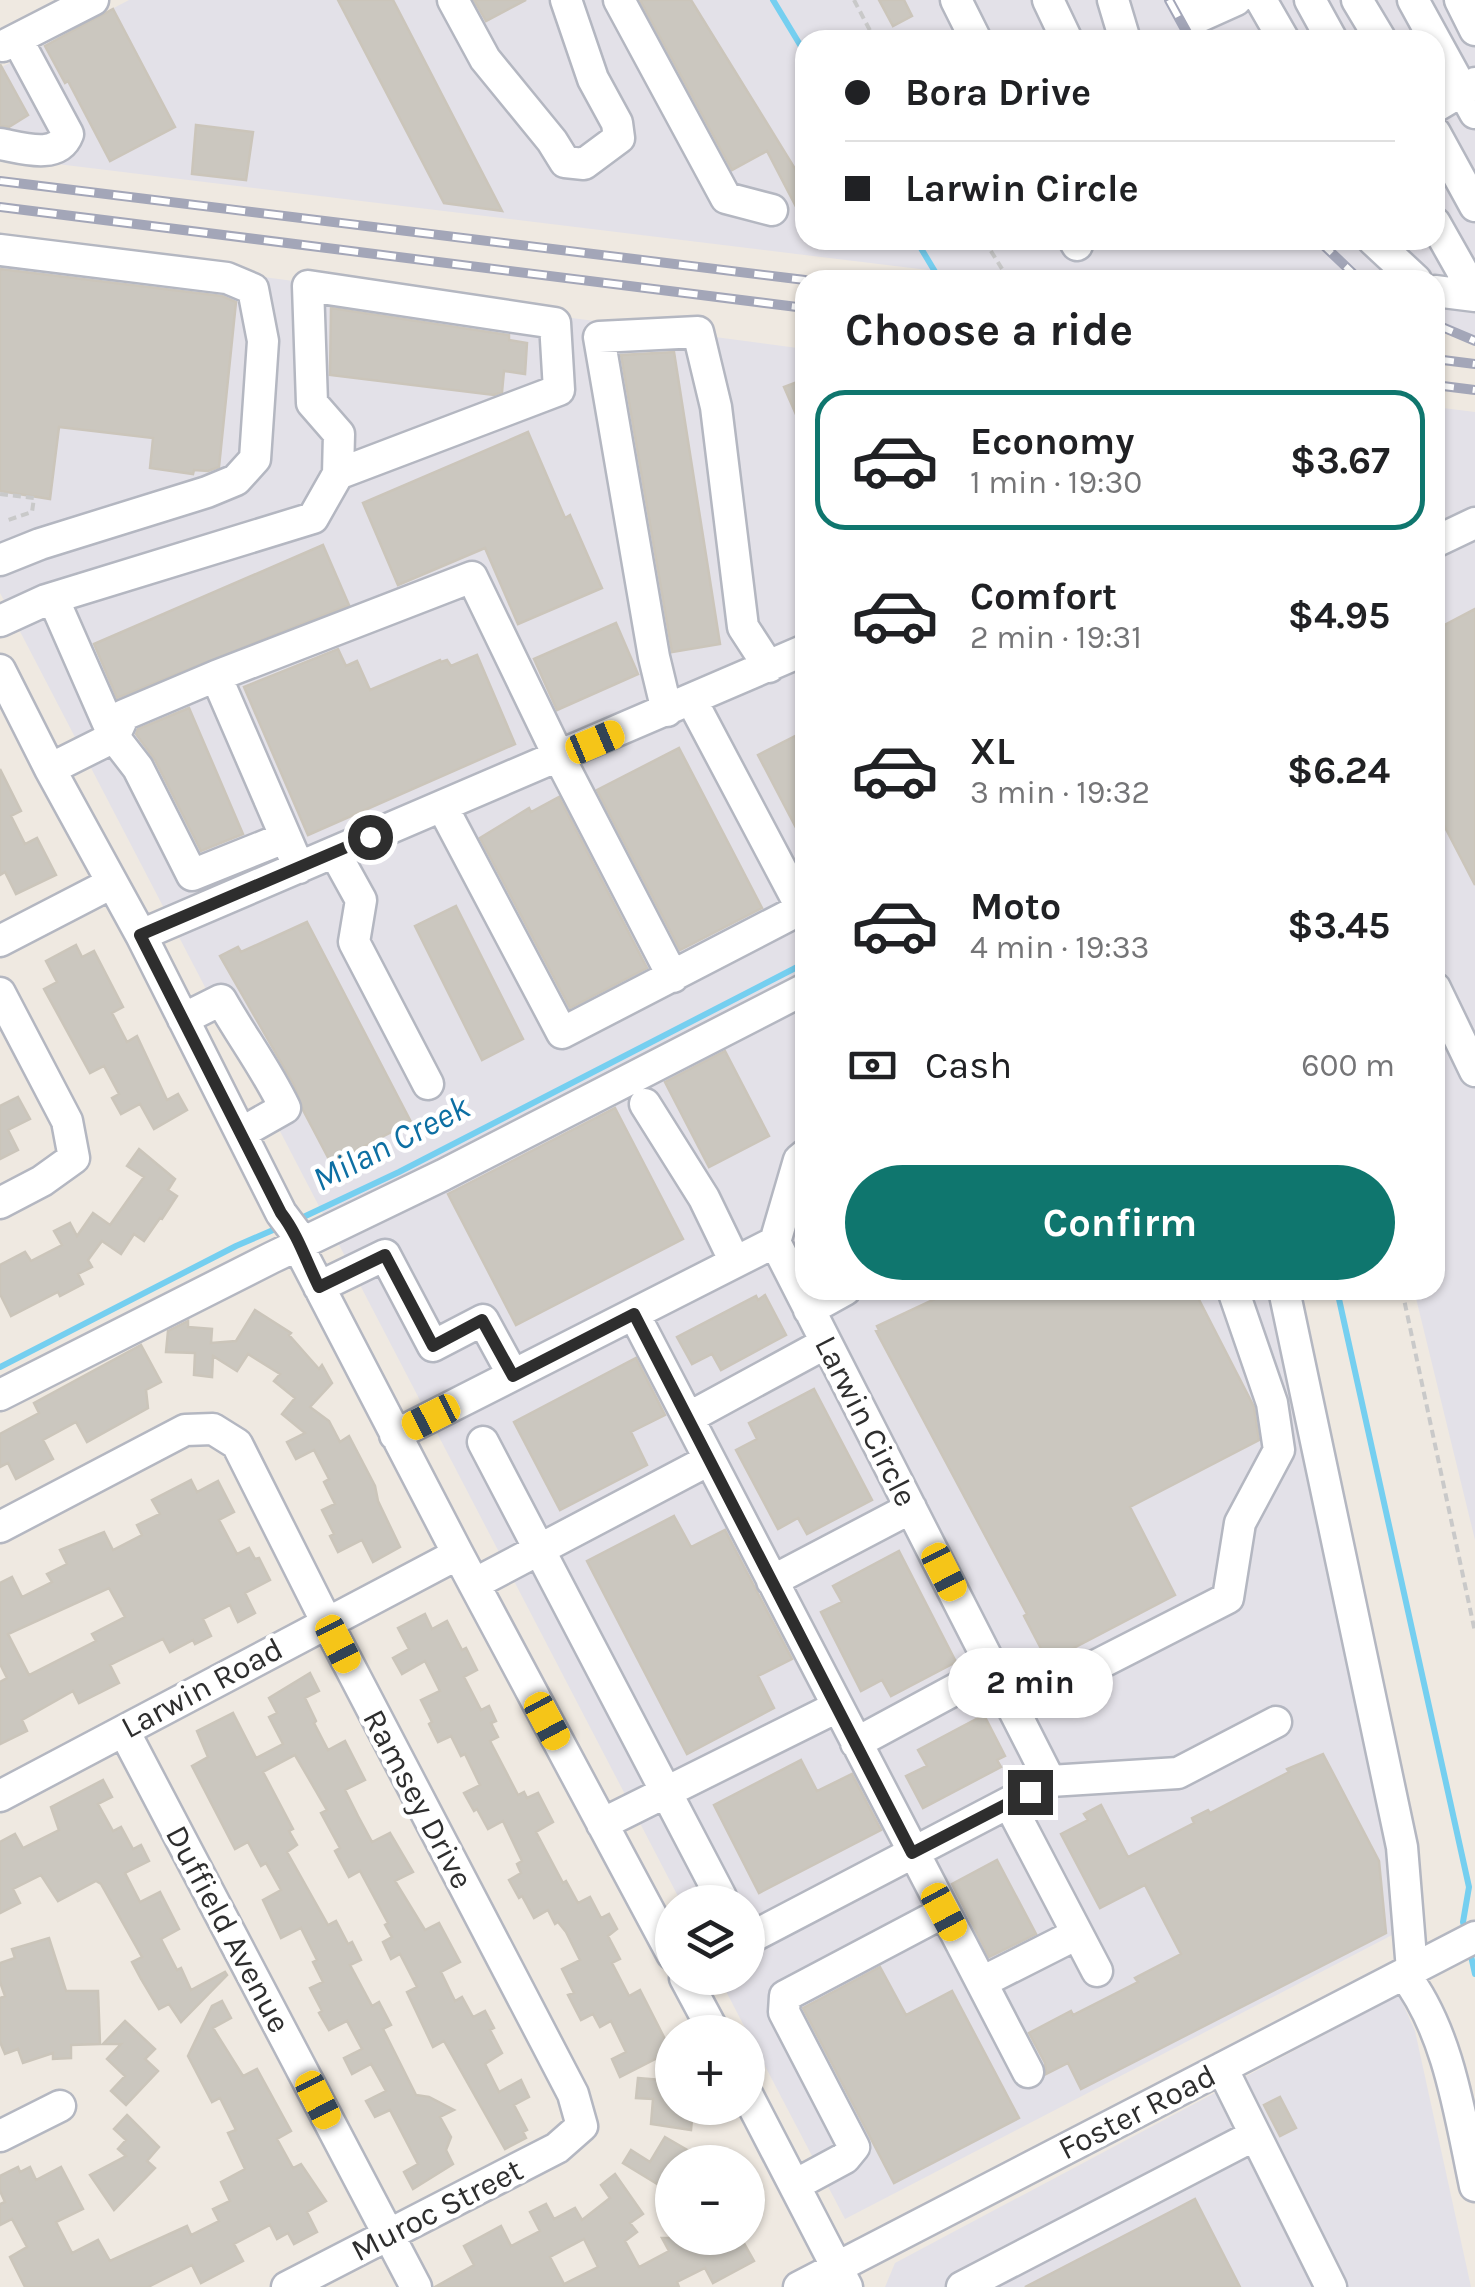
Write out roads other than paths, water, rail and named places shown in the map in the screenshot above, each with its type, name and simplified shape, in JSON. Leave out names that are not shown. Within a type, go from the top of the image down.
[{"type":"street","points":[[0,144],[44,150],[66,140],[68,134],[9,43],[92,0]]},
{"type":"street","points":[[453,0],[485,58],[552,140],[565,162],[584,164],[619,138],[616,123],[593,79],[566,0]]},
{"type":"street","points":[[620,0],[726,198],[772,210]]},
{"type":"street","points":[[956,0],[971,30]]},
{"type":"street","points":[[1048,0],[1063,30]]},
{"type":"street","points":[[1114,0],[1122,30]]},
{"type":"street","points":[[1197,19],[1236,0]]},
{"type":"street","points":[[1262,0],[1278,30]]},
{"type":"street","points":[[1310,0],[1326,30]]},
{"type":"street","points":[[1357,0],[1375,30]]},
{"type":"street","points":[[1413,0],[1431,30]]},
{"type":"street","points":[[1460,0],[1475,30]]},
{"type":"street","points":[[1445,52],[1471,95],[1445,104]]},
{"type":"street","points":[[1445,150],[1475,206]]},
{"type":"street","points":[[1445,241],[1475,295]]},
{"type":"street","points":[[0,250],[227,278],[252,288],[263,341],[255,459],[236,480],[0,560]]},
{"type":"street","points":[[1384,250],[1406,270]]},
{"type":"street","points":[[0,620],[53,598],[313,518],[338,474],[339,434],[312,402],[308,286],[555,323],[559,390],[338,474]]},
{"type":"street","points":[[1445,292],[1475,295]]},
{"type":"street","points":[[769,668],[743,627],[716,407],[698,332],[598,336],[654,656],[679,706],[795,895]]},
{"type":"street","points":[[1445,538],[1475,524]]},
{"type":"street","points":[[50,770],[114,737],[124,715],[472,578],[673,977]]},
{"type":"street","points":[[53,598],[114,737],[138,768],[192,874],[284,838]]},
{"type":"street","points":[[140,935],[795,655]]},
{"type":"street","points":[[0,670],[395,1435],[655,1922]]},
{"type":"street","points":[[216,676],[299,868]]},
{"type":"street","points":[[442,806],[562,1033],[795,912]]},
{"type":"street","points":[[334,853],[361,900],[354,942],[428,1084]]},
{"type":"street","points":[[0,941],[112,883]]},
{"type":"street","points":[[0,993],[67,1121],[74,1158],[42,1181],[0,1203]]},
{"type":"street","points":[[0,1395],[292,1230],[444,1176],[795,993]]},
{"type":"street","points":[[183,1019],[221,1000],[250,1050],[265,1066],[285,1108],[241,1133]]},
{"type":"street","points":[[1445,1009],[1475,1071]]},
{"type":"street","points":[[644,1104],[700,1193],[735,1262]]},
{"type":"street","points":[[395,1435],[774,1242],[795,1173]]},
{"type":"street","name":"Larwin Circle","points":[[774,1242],[795,1283]]},
{"type":"street","points":[[319,1287],[385,1255],[433,1346],[482,1320],[513,1376]]},
{"type":"street","name":"Larwin Circle","points":[[804,1300],[1050,1781]]},
{"type":"street","points":[[809,1310],[828,1300]]},
{"type":"street","points":[[1013,1708],[1228,1598],[1240,1524],[1279,1450],[1272,1403],[1236,1300]]},
{"type":"street","points":[[1286,1300],[1402,1847],[1413,1970],[1450,2077],[1475,2186]]},
{"type":"street","points":[[634,1314],[1028,2072]]},
{"type":"street","points":[[688,1418],[826,1343]]},
{"type":"street","name":"Ramsey Drive","points":[[0,1526],[185,1430],[213,1430],[237,1444],[573,2094],[582,2126]]},
{"type":"street","points":[[483,1442],[714,1885]]},
{"type":"street","points":[[474,1584],[710,1460]]},
{"type":"street","points":[[772,1581],[910,1508]]},
{"type":"street","name":"Larwin Road","points":[[0,1796],[458,1554]]},
{"type":"street","points":[[856,1743],[993,1669]]},
{"type":"street","points":[[602,1824],[837,1707]]},
{"type":"street","points":[[765,1930],[1050,1781],[1178,1772],[1276,1722]]},
{"type":"street","name":"Duffield Avenue","points":[[124,1730],[416,2287]]},
{"type":"street","points":[[1009,1803],[1097,1971]]},
{"type":"street","points":[[794,2185],[851,2154],[854,2147],[784,2012],[786,1996],[944,1912]]},
{"type":"street","points":[[982,1982],[1078,1934]]},
{"type":"street","name":"Foster Road","points":[[799,2287],[842,2277],[1222,2068],[1475,1938]]},
{"type":"street","points":[[1222,2068],[1332,2287]]},
{"type":"street","points":[[0,2136],[60,2106]]},
{"type":"street","points":[[763,2125],[842,2277]]},
{"type":"street","name":"Muroc Street","points":[[287,2287],[557,2148],[582,2126]]},
{"type":"street","points":[[962,2287],[1255,2135]]},
{"type":"waterway","points":[[773,0],[795,36]]},
{"type":"waterway","points":[[922,250],[934,270]]},
{"type":"waterway","name":"Milan Creek","points":[[297,1220],[399,1172],[795,968]]},
{"type":"waterway","name":"Milan Creek","points":[[0,1367],[280,1227]]},
{"type":"waterway","points":[[1339,1300],[1469,1887],[1463,1922],[1466,1934]]},
{"type":"waterway","points":[[1470,1951],[1475,1974]]},
{"type":"railway","points":[[1169,0],[1186,30]]},
{"type":"railway","points":[[0,181],[795,279]]},
{"type":"railway","points":[[0,207],[795,307]]},
{"type":"railway","points":[[1328,250],[1350,270]]},
{"type":"railway","points":[[1445,328],[1475,341]]},
{"type":"railway","points":[[1445,360],[1475,364]]},
{"type":"railway","points":[[1445,386],[1475,390]]}]
